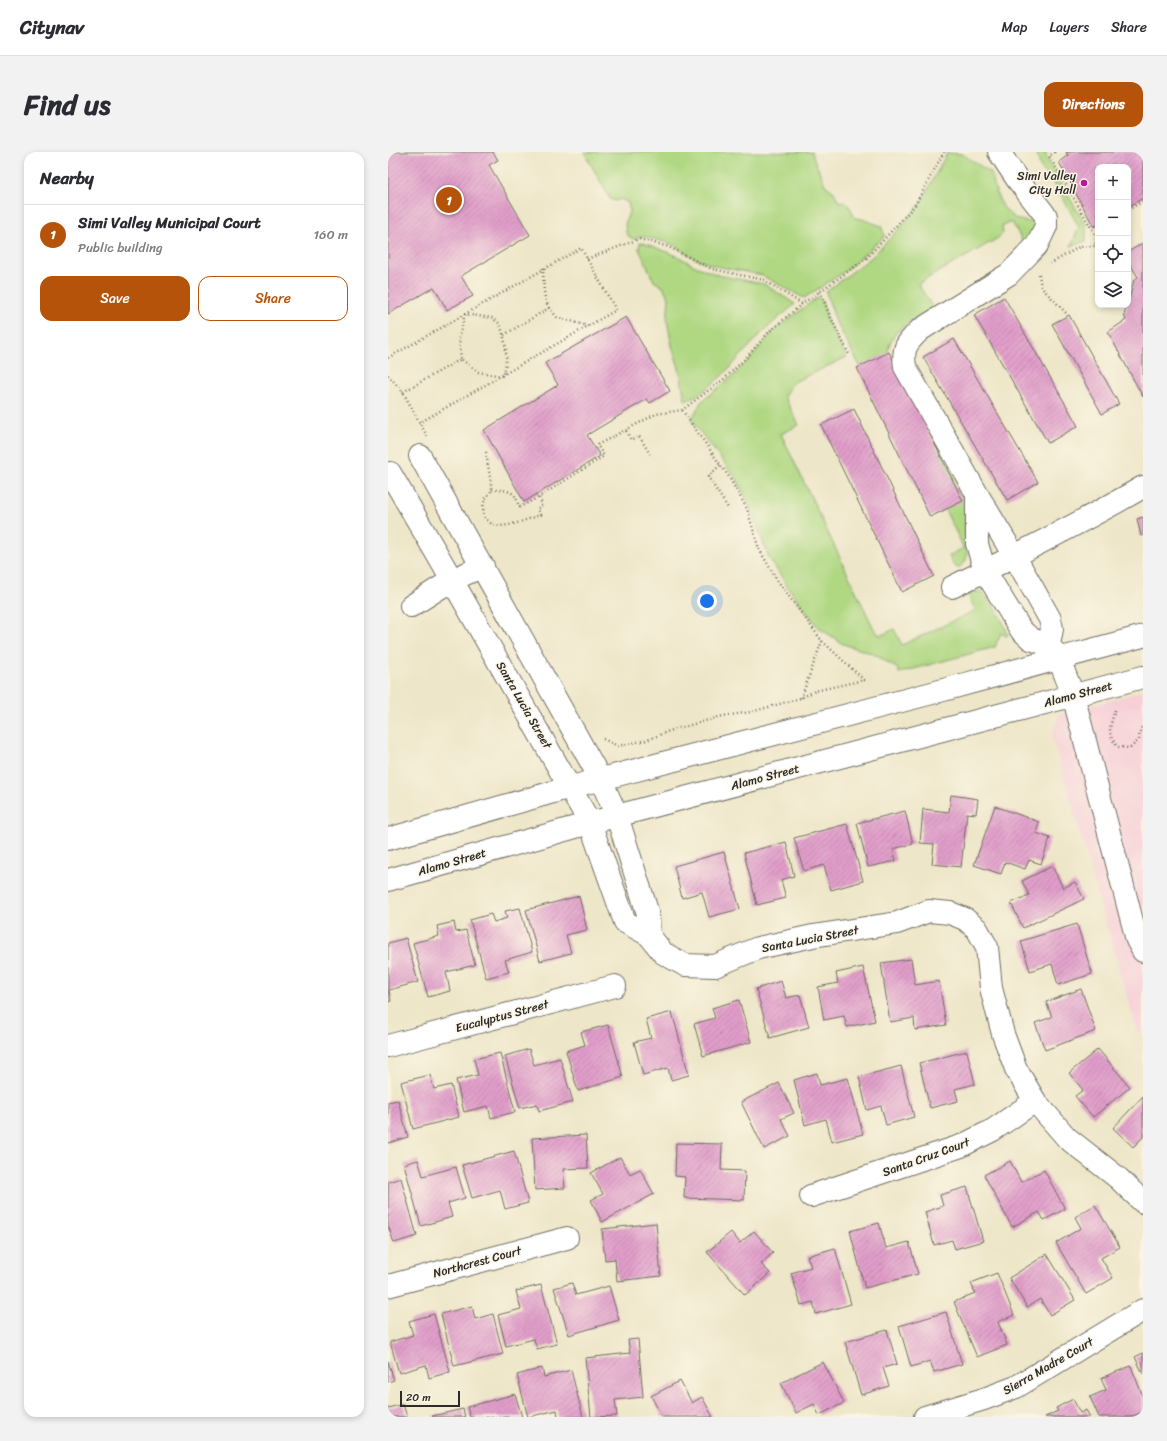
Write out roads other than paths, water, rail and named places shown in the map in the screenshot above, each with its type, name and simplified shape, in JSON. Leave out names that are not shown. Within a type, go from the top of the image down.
[{"type":"street","points":[[1000,152],[1017,179],[1046,216],[1046,226],[1037,245],[1009,274],[920,330],[908,342],[903,356],[905,367],[1050,619],[1054,652],[1073,695],[1137,940],[1143,951]]},
{"type":"street","points":[[420,456],[483,566],[601,780],[617,816],[648,914],[649,935]]},
{"type":"street","name":"Santa Lucia Street","points":[[390,473],[571,787],[590,823],[625,922],[649,935],[664,953],[685,966],[715,966],[758,948],[813,936],[897,923],[929,911],[950,913],[965,919],[977,929],[987,947],[991,988],[1003,1034],[1016,1068],[1035,1101]]},
{"type":"street","points":[[952,587],[1015,557],[1143,487]]},
{"type":"street","points":[[977,494],[977,544],[985,571],[1021,630],[1031,640],[1054,652]]},
{"type":"street","points":[[411,606],[452,580],[483,566]]},
{"type":"street","points":[[388,839],[1054,652],[1143,636]]},
{"type":"street","name":"Alamo Street","points":[[388,880],[590,823],[1143,676]]},
{"type":"street","name":"Eucalyptus Street","points":[[388,1046],[615,986]]},
{"type":"street","points":[[1035,1101],[1067,1138],[1118,1178],[1143,1202]]},
{"type":"street","name":"Santa Cruz Court","points":[[811,1196],[961,1146],[993,1130],[1035,1101]]},
{"type":"street","name":"Northcrest Court","points":[[388,1286],[567,1238]]},
{"type":"street","name":"Sierra Madre Court","points":[[925,1417],[984,1399],[1016,1387],[1143,1310]]},
{"type":"place","name":"Simi Valley City Hall","points":[[1084,183]]},
{"type":"place","name":"Simi Valley Municipal Court","points":[[449,200]]}]
